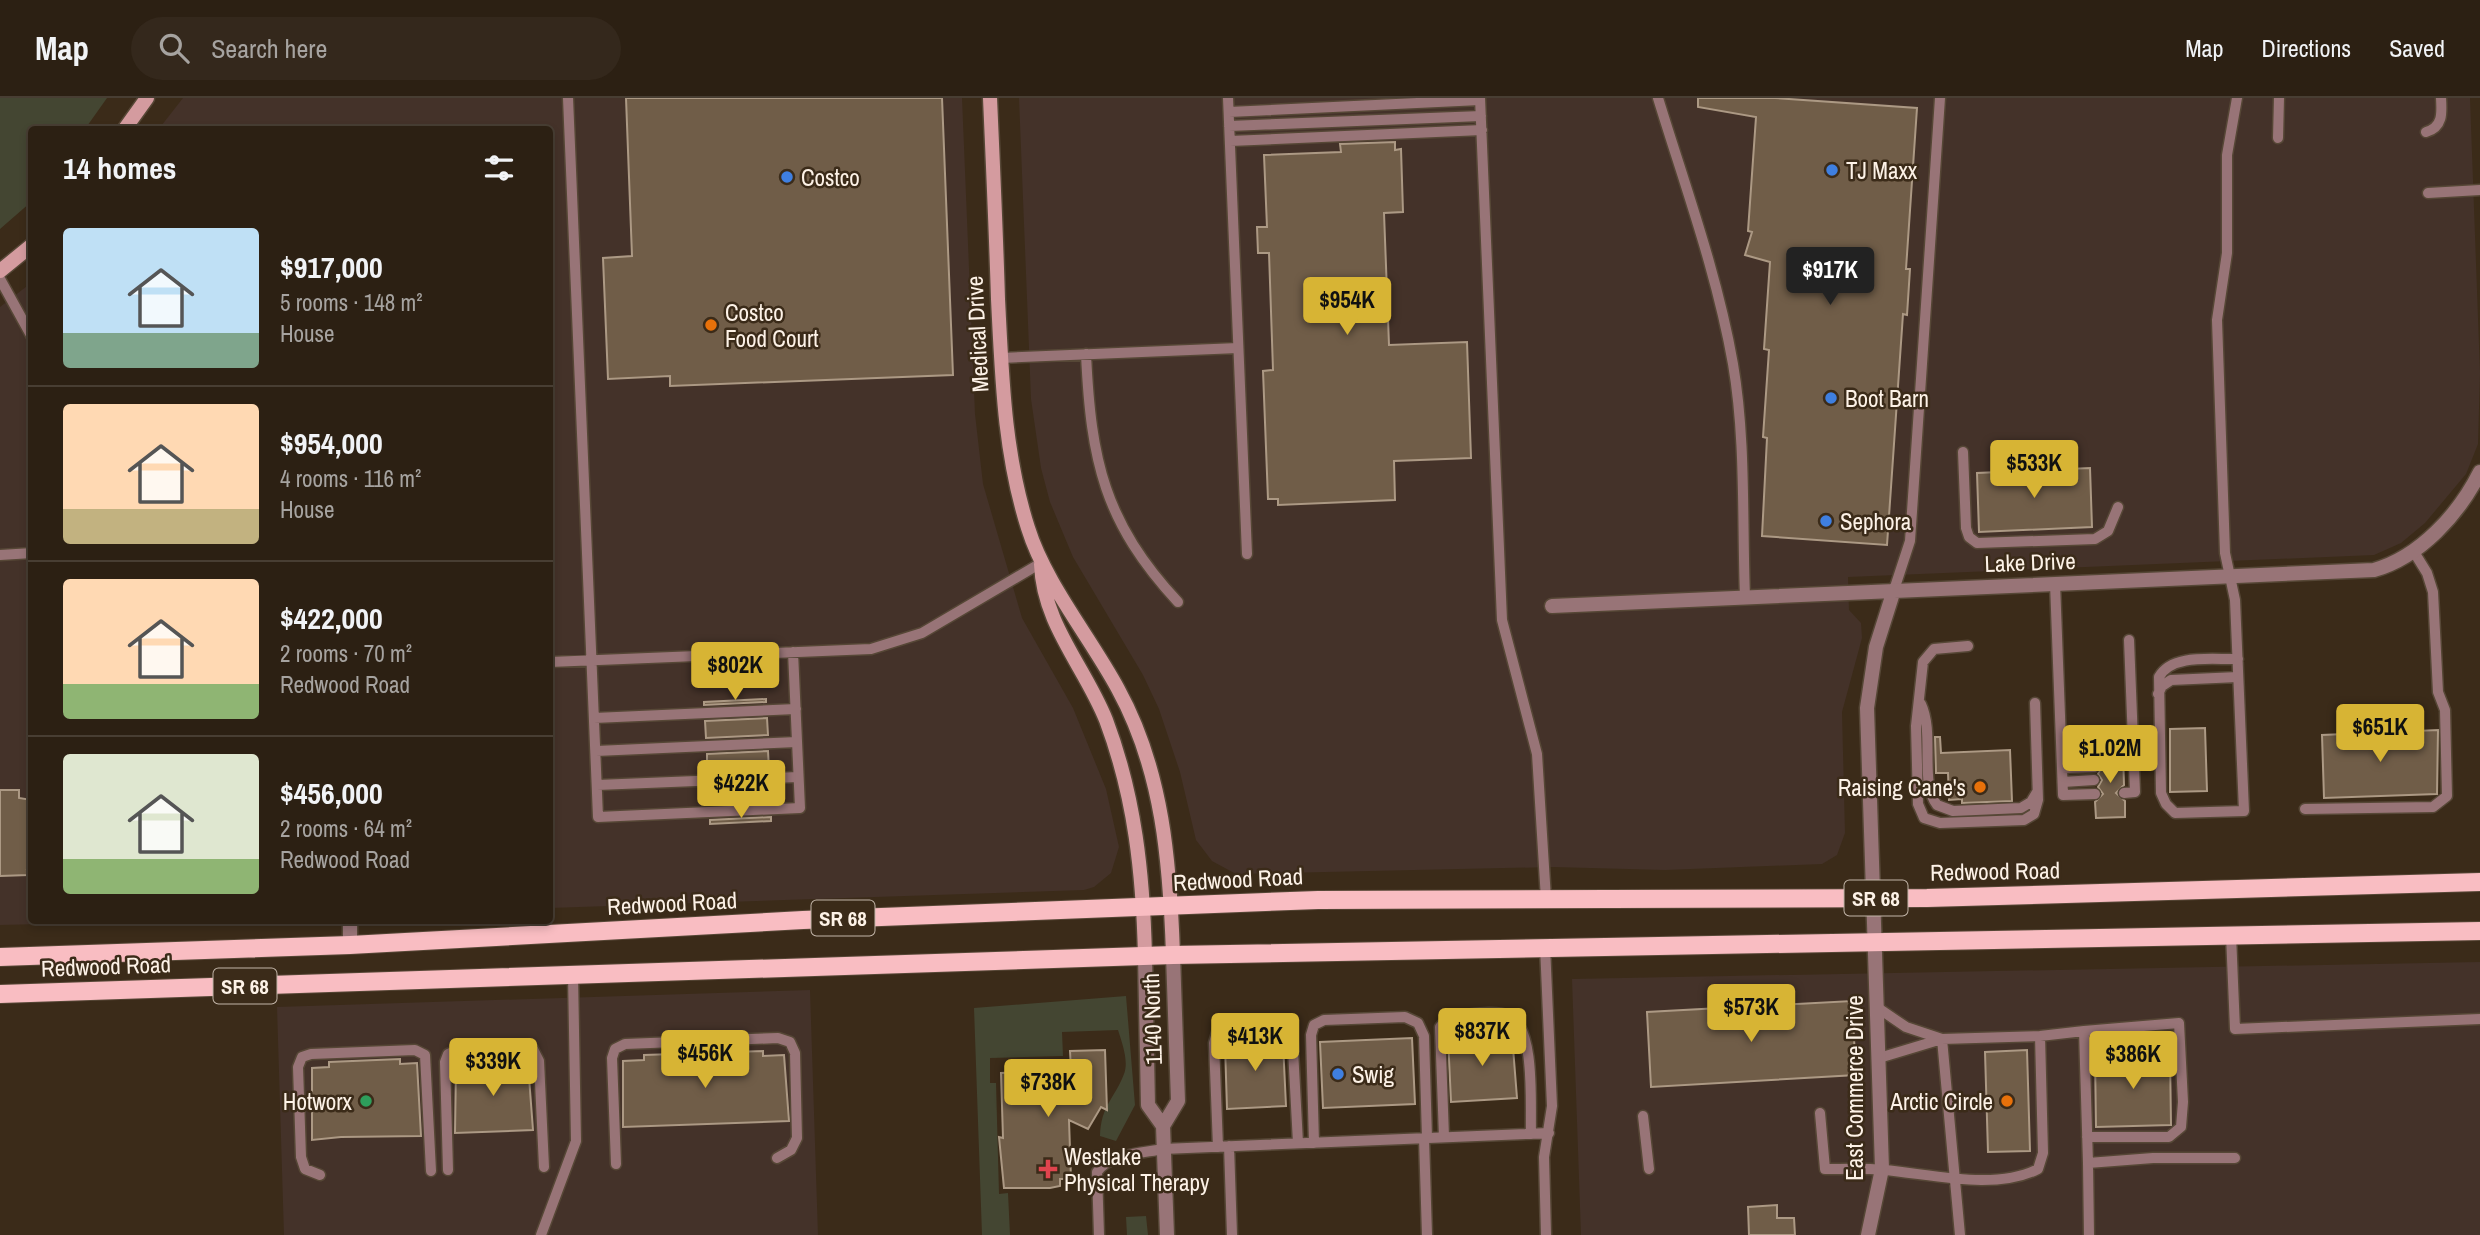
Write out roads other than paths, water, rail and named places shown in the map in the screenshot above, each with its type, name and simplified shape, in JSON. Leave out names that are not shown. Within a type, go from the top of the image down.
[{"type":"main road","name":"Redwood Road","points":[[0,957],[350,945],[803,920],[1318,900],[1874,898],[2480,881]]},
{"type":"main road","name":"Redwood Road","points":[[0,994],[1173,955],[1545,946],[2480,931]]},
{"type":"street","points":[[127,126],[147,98]]},
{"type":"street","name":"Medical Drive","points":[[990,98],[1001,358],[1010,456],[1018,492],[1041,563],[1048,610],[1093,689],[1116,750],[1134,817],[1144,908]]},
{"type":"street","points":[[0,271],[28,248]]},
{"type":"street","name":"Lake Drive","points":[[1552,606],[2374,570],[2414,552],[2454,510],[2480,472]]},
{"type":"street","name":"Medical Drive","points":[[1041,563],[1096,649],[1141,738],[1163,824],[1172,907]]},
{"type":"street","points":[[1875,941],[1867,708],[1876,647],[1894,590]]},
{"type":"street","name":"1140 North","points":[[1167,1235],[1163,1126],[1178,1101],[1172,907]]},
{"type":"street","name":"1140 North","points":[[1144,908],[1148,1105],[1163,1126]]},
{"type":"street","points":[[349,924],[350,945]]},
{"type":"street","name":"East Commerce Drive","points":[[1868,1235],[1882,1170],[1875,941]]},
{"type":"lane","points":[[568,98],[598,817],[800,808],[793,652]]},
{"type":"lane","points":[[1228,98],[1247,554]]},
{"type":"lane","points":[[1658,98],[1719,297],[1733,366],[1738,401],[1745,597]]},
{"type":"lane","points":[[1894,590],[1910,541],[1940,98]]},
{"type":"lane","points":[[2237,98],[2227,155],[2227,253],[2217,320],[2225,553],[2235,600],[2238,659],[2244,811],[2182,815],[2166,804],[2161,793],[2159,677],[2171,663],[2238,659]]},
{"type":"lane","points":[[2278,138],[2279,98]]},
{"type":"lane","points":[[2426,132],[2433,130],[2441,119],[2441,98]]},
{"type":"lane","points":[[1229,111],[1480,99],[1502,620],[1537,754],[1546,899]]},
{"type":"lane","points":[[1230,126],[1481,116]]},
{"type":"lane","points":[[1230,141],[1482,130]]},
{"type":"lane","points":[[2428,193],[2480,190]]},
{"type":"lane","points":[[0,279],[28,330]]},
{"type":"lane","points":[[1001,358],[1238,348]]},
{"type":"lane","points":[[1086,354],[1091,428],[1108,497],[1140,558],[1178,602]]},
{"type":"lane","points":[[1963,452],[1966,528],[1969,537],[1977,543],[2095,540],[2108,531],[2118,507]]},
{"type":"lane","points":[[2305,808],[2439,805],[2447,790],[2445,710],[2438,692],[2433,592],[2427,573],[2414,552]]},
{"type":"lane","points":[[0,555],[28,553]]},
{"type":"lane","points":[[553,662],[871,649],[906,639],[1041,563]]},
{"type":"lane","points":[[2055,583],[2063,795],[2095,794]]},
{"type":"lane","points":[[2124,793],[2135,792],[2129,779],[2129,640]]},
{"type":"lane","points":[[1968,646],[1939,648],[1926,656],[1916,726],[1918,804],[1921,814],[1928,821],[1940,824],[2024,820],[2037,810],[2035,703]]},
{"type":"lane","points":[[2158,694],[2162,686],[2171,680],[2238,677]]},
{"type":"lane","points":[[1921,704],[1928,725],[1930,792],[1937,805],[1953,811],[2021,808],[2031,802],[2038,789]]},
{"type":"lane","points":[[594,718],[796,709]]},
{"type":"lane","points":[[596,751],[797,742]]},
{"type":"lane","points":[[2063,768],[2094,766]]},
{"type":"lane","points":[[597,785],[799,777]]},
{"type":"lane","points":[[2063,782],[2094,780]]},
{"type":"lane","points":[[2231,935],[2235,1029],[2480,1019]]},
{"type":"lane","points":[[1545,946],[1552,1106],[1543,1168],[1546,1235]]},
{"type":"lane","points":[[541,1235],[576,1141],[573,975]]},
{"type":"lane","points":[[1878,1009],[1906,1027],[1942,1039]]},
{"type":"lane","points":[[1444,1137],[1440,1027],[1448,1017],[1497,1014],[1514,1019],[1525,1033],[1531,1134]]},
{"type":"lane","points":[[1314,1143],[1311,1029],[1319,1021],[1351,1019],[1405,1017],[1418,1023],[1422,1029],[1427,1235]]},
{"type":"lane","points":[[1232,1235],[1214,1042],[1219,1029],[1231,1023],[1277,1022],[1292,1031],[1298,1143]]},
{"type":"lane","points":[[1879,1058],[1942,1039],[2040,1036],[2179,1023],[2183,1102],[2181,1127],[2169,1137],[2087,1137]]},
{"type":"lane","points":[[2084,1031],[2090,1235]]},
{"type":"lane","points":[[1820,1113],[1825,1169],[1882,1170],[1955,1179],[2023,1177],[2038,1169],[2043,1153],[2040,1036]]},
{"type":"lane","points":[[616,1164],[613,1053],[620,1045],[639,1043],[778,1038],[790,1042],[795,1053],[797,1138],[791,1150],[777,1158]]},
{"type":"lane","points":[[1942,1039],[1960,1235]]},
{"type":"lane","points":[[448,1170],[445,1062],[448,1054],[457,1050],[523,1046],[533,1049],[539,1061],[544,1167]]},
{"type":"lane","points":[[320,1175],[310,1172],[302,1163],[299,1062],[311,1054],[415,1050],[427,1059],[431,1171]]},
{"type":"lane","points":[[1643,1116],[1649,1169]]},
{"type":"lane","points":[[1099,1235],[1097,1179],[1101,1167],[1114,1160],[1163,1149],[1549,1133]]},
{"type":"lane","points":[[2088,1163],[2153,1158],[2235,1158]]},
{"type":"place","name":"TJ Maxx","points":[[1832,170]]},
{"type":"place","name":"Costco","points":[[787,177]]},
{"type":"place","name":"Costco Food Court","points":[[711,325]]},
{"type":"place","name":"Boot Barn","points":[[1831,398]]},
{"type":"place","name":"Sephora","points":[[1826,521]]},
{"type":"place","name":"Raising Cane's","points":[[1980,787]]},
{"type":"place","name":"Swig","points":[[1338,1074]]},
{"type":"place","name":"Hotworx","points":[[366,1101]]},
{"type":"place","name":"Arctic Circle","points":[[2007,1101]]},
{"type":"place","name":"Westlake Physical Therapy","points":[[1048,1169]]}]
